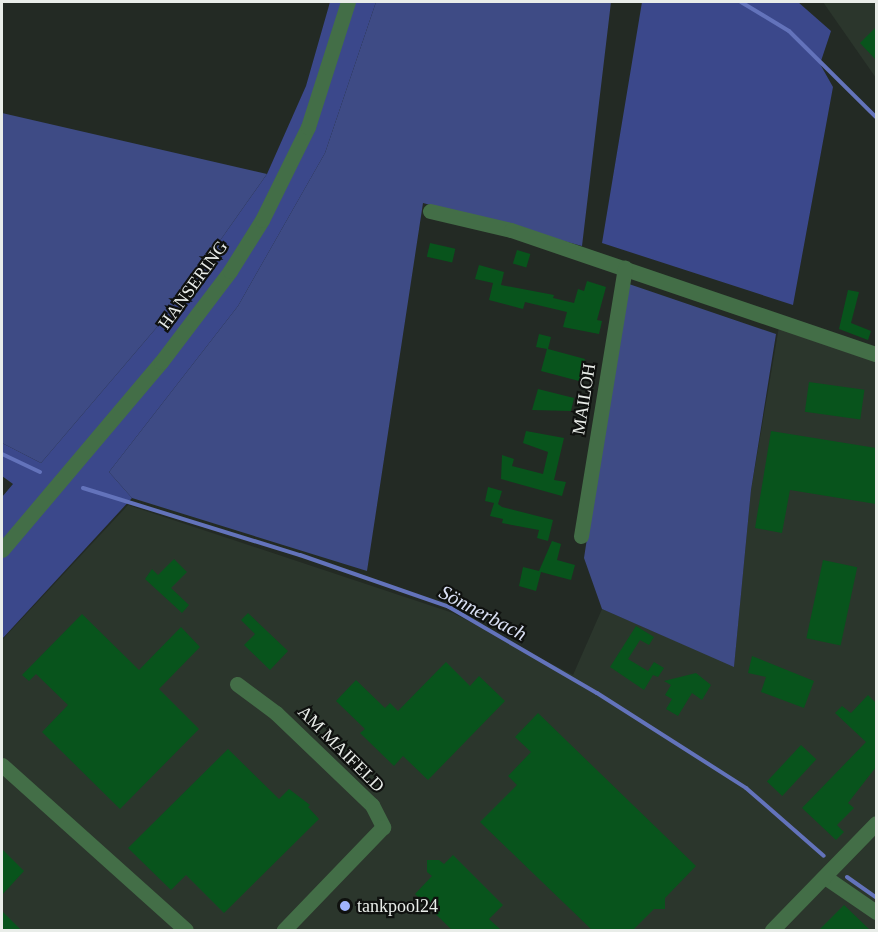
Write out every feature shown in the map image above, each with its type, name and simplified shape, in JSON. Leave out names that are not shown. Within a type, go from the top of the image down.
[{"type":"street","name":"HANSERING","points":[[2,550],[161,362],[235,263],[281,183],[308,127],[348,2]]},
{"type":"street","points":[[430,211],[510,230],[876,354]]},
{"type":"street","name":"MAILOH","points":[[581,536],[625,268]]},
{"type":"street","name":"AM MAIFELD","points":[[237,684],[276,712],[372,805],[382,827],[284,930]]},
{"type":"street","points":[[2,765],[186,930]]},
{"type":"street","points":[[772,930],[876,823]]},
{"type":"street","points":[[825,877],[876,912]]},
{"type":"shaded area","points":[[330,2],[376,2],[325,153],[238,306],[109,472],[132,498],[2,639],[2,497],[13,484],[2,476],[2,443],[41,463],[169,313],[267,174],[306,86]]},
{"type":"shaded area","points":[[376,2],[611,2],[582,246],[423,203],[367,571],[132,498],[109,472],[238,306],[325,153]]},
{"type":"shaded area","points":[[642,2],[798,2],[831,31],[820,64],[833,87],[793,305],[602,243]]},
{"type":"shaded area","points":[[823,2],[876,2],[876,78]]},
{"type":"shaded area","points":[[2,113],[267,174],[169,313],[41,463],[2,443]]},
{"type":"shaded area","points":[[626,283],[776,334],[751,490],[734,667],[602,609],[584,558]]},
{"type":"shaded area","points":[[780,321],[876,354],[876,930],[2,930],[2,640],[128,505],[453,613],[573,675],[602,609],[734,666],[751,490]]},
{"type":"building","points":[[876,27],[876,60],[860,43]]},
{"type":"building","points":[[430,243],[455,249],[452,262],[427,257]]},
{"type":"building","points":[[517,250],[530,254],[526,267],[513,263]]},
{"type":"building","points":[[479,265],[504,272],[501,285],[554,295],[553,298],[574,303],[578,289],[584,291],[587,281],[606,287],[597,320],[602,321],[599,334],[563,327],[567,312],[525,302],[523,309],[489,300],[493,283],[475,279]]},
{"type":"building","points":[[848,290],[859,292],[851,323],[871,331],[868,340],[839,329]]},
{"type":"building","points":[[539,334],[551,337],[548,349],[585,359],[579,381],[541,371],[547,349],[536,347]]},
{"type":"building","points":[[809,382],[864,390],[860,420],[805,412]]},
{"type":"building","points":[[538,389],[574,398],[571,411],[532,410]]},
{"type":"building","points":[[526,431],[564,438],[554,480],[566,482],[562,496],[501,479],[502,455],[514,459],[512,466],[543,474],[548,452],[523,443]]},
{"type":"building","points":[[771,431],[876,448],[876,504],[790,490],[782,533],[755,528]]},
{"type":"building","points":[[488,487],[502,491],[498,504],[502,507],[553,520],[548,541],[537,538],[539,530],[502,523],[503,519],[490,516],[494,503],[485,501]]},
{"type":"building","points":[[552,541],[561,544],[557,560],[575,565],[571,580],[541,572],[536,591],[519,586],[523,567],[539,571]]},
{"type":"building","points":[[174,559],[187,572],[171,588],[189,605],[182,613],[145,579],[152,569],[158,575]]},
{"type":"building","points":[[823,560],[857,567],[841,646],[806,638]]},
{"type":"building","points":[[248,613],[288,651],[270,670],[244,645],[255,634],[241,620]]},
{"type":"building","points":[[82,614],[139,670],[181,627],[200,647],[159,689],[199,729],[120,809],[42,732],[68,705],[36,674],[29,681],[22,675]]},
{"type":"building","points":[[636,626],[654,637],[649,645],[640,640],[628,659],[648,671],[654,662],[664,668],[658,677],[653,675],[644,690],[610,667]]},
{"type":"building","points":[[752,656],[814,681],[804,708],[761,692],[766,677],[748,673]]},
{"type":"building","points":[[446,662],[470,686],[479,676],[505,701],[428,780],[403,756],[394,766],[360,733],[365,729],[336,701],[356,680],[385,708],[390,703],[398,711]]},
{"type":"building","points":[[696,673],[711,685],[702,700],[692,693],[678,716],[666,709],[672,699],[665,695],[671,685],[664,681]]},
{"type":"building","points":[[868,695],[876,703],[876,767],[848,803],[854,808],[837,825],[844,832],[836,840],[802,808],[866,742],[835,713],[842,706],[851,713]]},
{"type":"building","points":[[538,713],[696,866],[665,898],[665,909],[654,909],[633,930],[592,930],[480,822],[517,785],[508,776],[531,752],[515,737]]},
{"type":"building","points":[[801,745],[816,759],[782,796],[767,782]]},
{"type":"building","points":[[228,749],[279,799],[289,789],[310,805],[308,807],[319,819],[224,913],[186,875],[171,890],[128,848]]},
{"type":"building","points":[[2,849],[24,871],[2,895]]},
{"type":"building","points":[[453,855],[503,905],[489,919],[501,930],[452,930],[415,894],[432,876],[427,872],[427,860],[439,860],[444,864]]},
{"type":"building","points":[[844,905],[870,930],[819,930]]},
{"type":"building","points":[[2,911],[21,930],[2,930]]},
{"type":"waterway","points":[[741,2],[789,31],[876,117]]},
{"type":"waterway","name":"Sönnerbach","points":[[2,454],[40,472]]},
{"type":"waterway","name":"Sönnerbach","points":[[83,488],[300,555],[449,607],[597,693],[746,788],[824,856]]},
{"type":"waterway","name":"Sönnerbach","points":[[847,877],[876,897]]},
{"type":"place","name":"tankpool24","points":[[345,906]]}]
